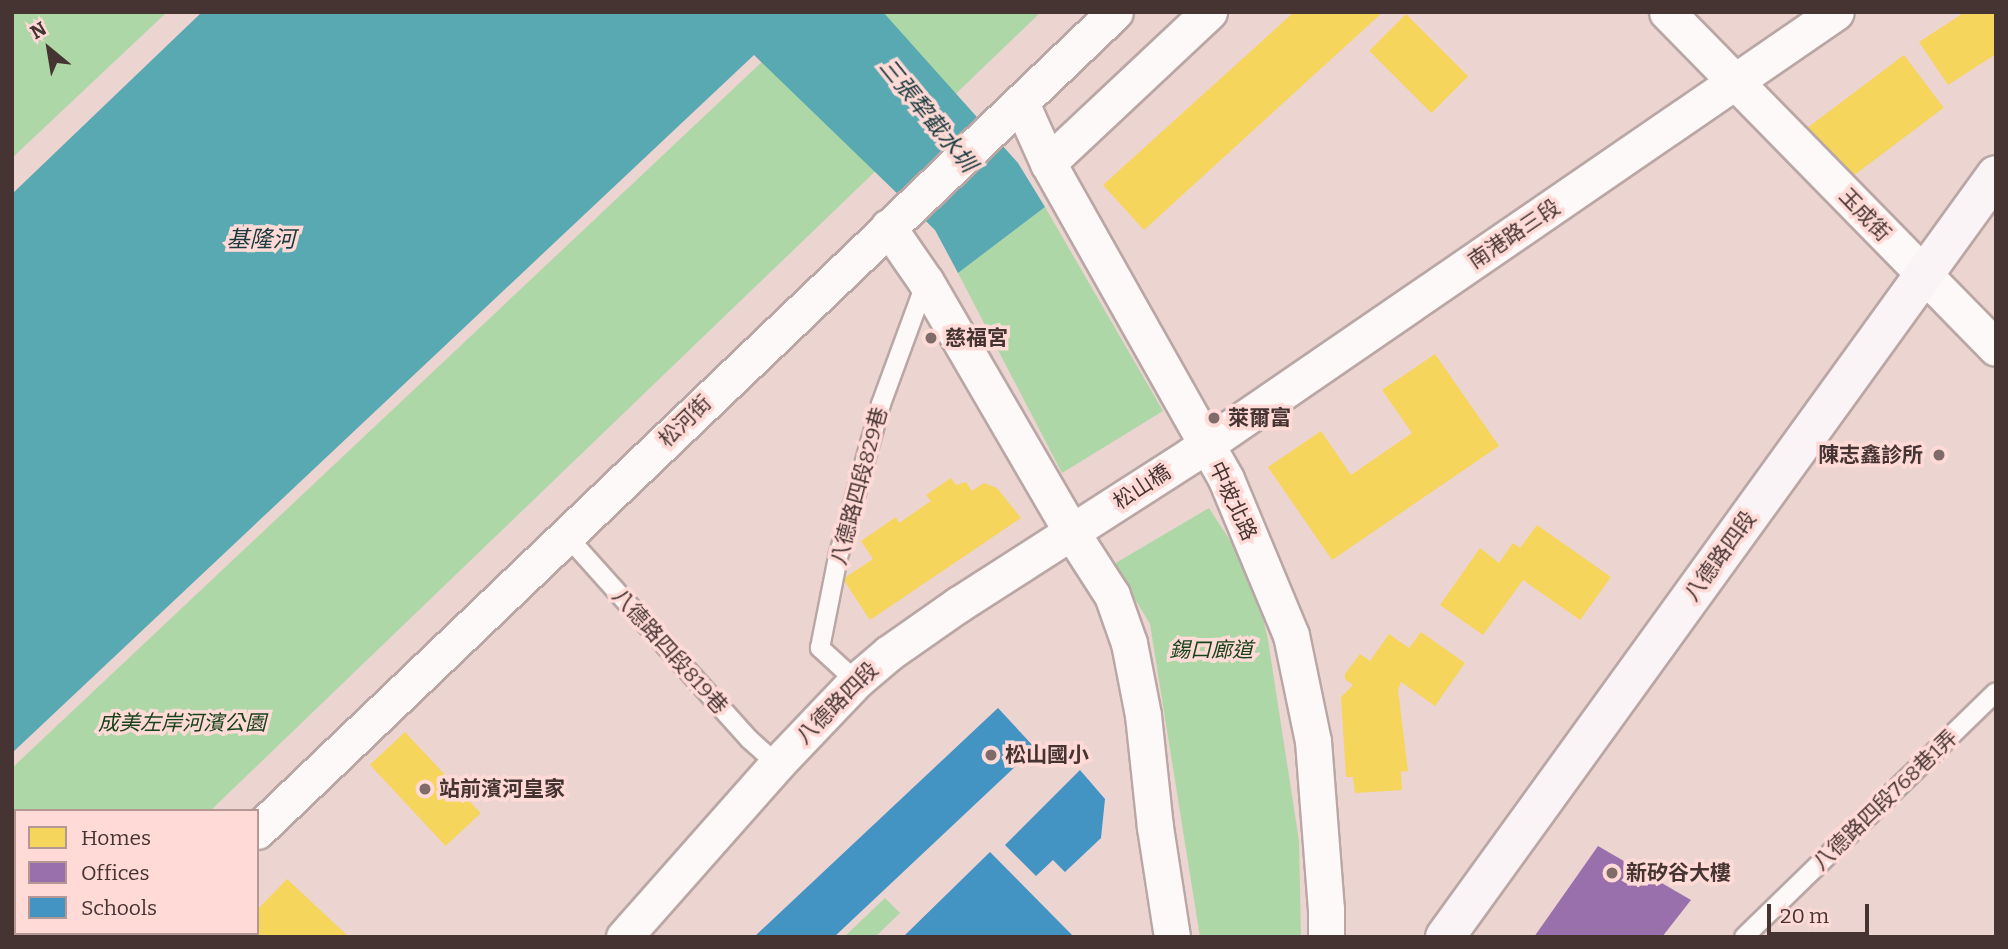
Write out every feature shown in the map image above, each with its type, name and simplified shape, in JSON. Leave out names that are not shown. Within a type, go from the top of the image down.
[{"type":"main road","name":"八德路四段","points":[[1445,937],[1996,175]]},
{"type":"street","name":"松河街","points":[[259,829],[1115,12]]},
{"type":"street","points":[[1048,163],[1209,12]]},
{"type":"street","name":"玉成街","points":[[1667,12],[1996,348]]},
{"type":"street","name":"南港路三段","points":[[1198,450],[1836,12]]},
{"type":"street","name":"中坡北路","points":[[1008,114],[1048,163],[1198,450],[1226,479],[1291,635],[1313,741],[1326,909],[1325,937]]},
{"type":"street","points":[[895,220],[926,282],[1082,526],[1112,595],[1129,643],[1143,715],[1155,827],[1172,937]]},
{"type":"street","name":"松山橋","points":[[1082,526],[1198,450]]},
{"type":"street","name":"八德路四段","points":[[624,937],[777,764],[856,681],[889,653],[959,604],[1082,526]]},
{"type":"lane","name":"八德路四段829巷","points":[[856,681],[820,648],[838,556],[881,404],[926,282]]},
{"type":"lane","name":"八德路四段819巷","points":[[566,535],[749,739],[777,764]]},
{"type":"lane","name":"八德路四段768巷1弄","points":[[1744,937],[1996,692]]},
{"type":"green space","points":[[12,12],[167,12],[12,158]]},
{"type":"green space","name":"成美左岸河濱公園","points":[[815,12],[1041,12],[212,809],[14,809],[14,935],[80,935],[78,937],[12,937],[12,768]]},
{"type":"green space","points":[[1045,207],[1163,411],[1062,473],[958,273]]},
{"type":"green space","name":"錫口廊道","points":[[1209,508],[1253,576],[1268,640],[1299,841],[1301,937],[1200,937],[1150,624],[1114,564]]},
{"type":"green space","points":[[885,898],[900,913],[875,937],[844,937]]},
{"type":"water","name":"基隆河","points":[[202,12],[883,12],[1018,163],[1045,207],[958,273],[935,230],[754,55],[12,753],[12,194]]},
{"type":"building: Homes","points":[[1294,12],[1383,12],[1144,230],[1103,185]]},
{"type":"building: Homes","points":[[1965,12],[1996,12],[1996,54],[1948,85],[1919,42]]},
{"type":"building: Homes","points":[[1406,14],[1468,76],[1431,113],[1369,51]]},
{"type":"building: Homes","points":[[1904,55],[1944,108],[1843,184],[1803,131]]},
{"type":"building: Homes","points":[[1435,354],[1499,446],[1332,560],[1268,467],[1321,431],[1351,475],[1412,433],[1382,390]]},
{"type":"building: Homes","points":[[951,478],[956,485],[966,482],[972,491],[984,483],[997,488],[1021,518],[870,620],[843,579],[873,559],[861,541],[896,517],[899,523],[931,501],[926,495]]},
{"type":"building: Homes","points":[[1537,525],[1611,577],[1580,620],[1523,580],[1483,635],[1440,605],[1480,548],[1499,563],[1513,543],[1520,548]]},
{"type":"building: Homes","points":[[1421,632],[1465,663],[1435,706],[1401,682],[1398,690],[1408,771],[1401,772],[1402,790],[1355,793],[1353,777],[1346,777],[1341,697],[1353,685],[1345,679],[1345,674],[1360,654],[1370,661],[1389,634],[1409,648]]},
{"type":"building: Homes","name":"站前濱河皇家","points":[[405,732],[481,813],[446,846],[370,765]]},
{"type":"building: Homes","points":[[287,879],[349,937],[232,937],[259,935],[259,908]]},
{"type":"building: Offices","name":"新矽谷大樓","points":[[1598,846],[1691,900],[1662,937],[1534,937]]},
{"type":"building: Schools","points":[[998,708],[1035,748],[834,937],[754,937]]},
{"type":"building: Schools","points":[[1080,770],[1105,799],[1101,838],[1065,872],[1053,860],[1036,876],[1005,845]]},
{"type":"building: Schools","points":[[990,852],[1074,937],[903,937]]},
{"type":"place","name":"慈福宮","points":[[931,338]]},
{"type":"place","name":"萊爾富","points":[[1214,418]]},
{"type":"place","name":"陳志鑫診所","points":[[1939,455]]},
{"type":"place","name":"松山國小","points":[[991,755]]},
{"type":"place","name":"站前濱河皇家","points":[[425,789]]},
{"type":"place","name":"新矽谷大樓","points":[[1612,873]]},
{"type":"water label","name":"三張犂截水圳","points":[[928,115]]}]
